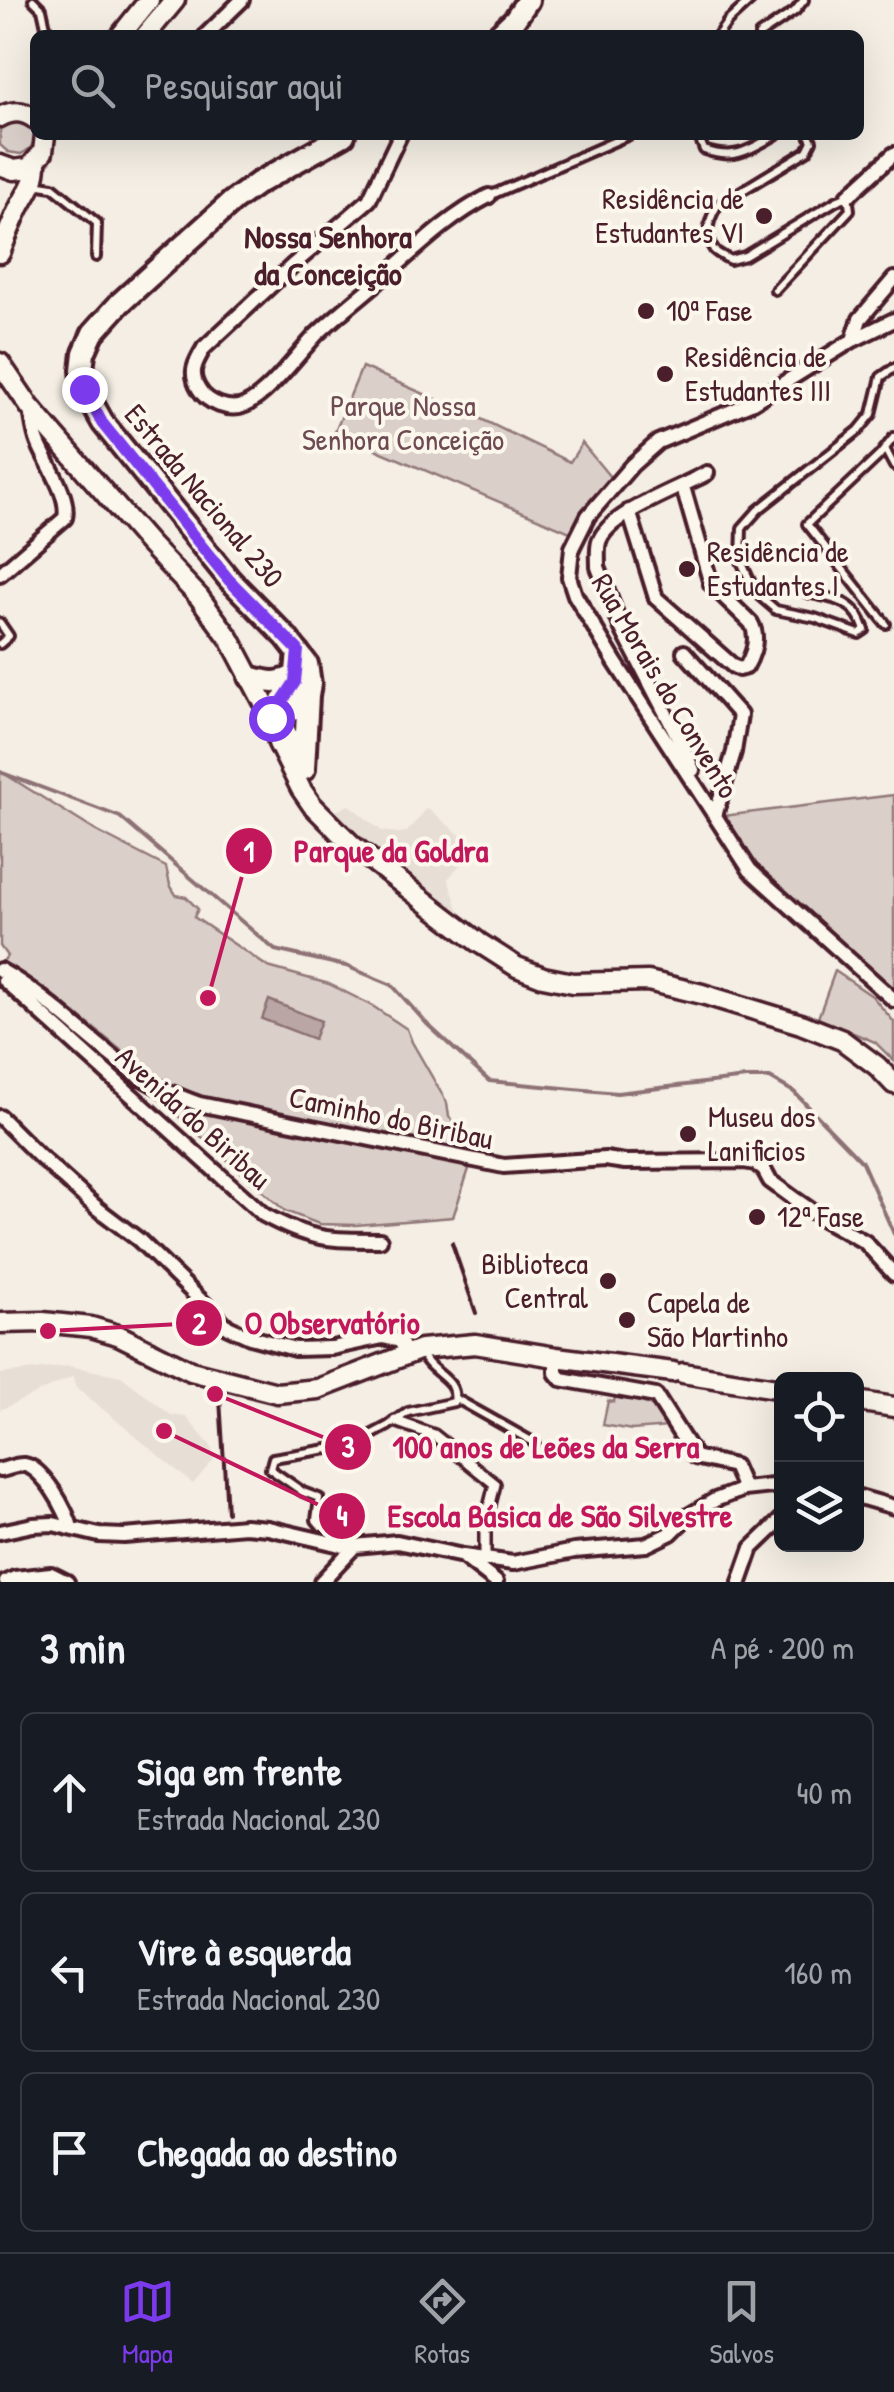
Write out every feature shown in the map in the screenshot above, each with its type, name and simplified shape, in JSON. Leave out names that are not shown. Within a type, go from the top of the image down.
[{"type":"main road","points":[[125,30],[149,0]]},
{"type":"main road","points":[[150,30],[174,0]]},
{"type":"main road","points":[[503,30],[528,0]]},
{"type":"main road","name":"Estrada Nacional 230","points":[[298,650],[229,580],[102,423],[84,389],[82,370],[84,352],[93,333],[172,255],[245,192],[335,140]]},
{"type":"main road","points":[[20,206],[7,167],[30,168],[41,150]]},
{"type":"main road","points":[[0,253],[33,184],[41,150]]},
{"type":"main road","points":[[0,364],[30,407],[199,597],[230,639],[274,722],[288,764],[312,805],[353,846],[516,967],[572,983],[648,981],[785,1019],[842,1040],[894,1084]]},
{"type":"main road","points":[[274,722],[297,674],[298,650]]},
{"type":"main road","points":[[298,650],[310,673],[304,768]]},
{"type":"main road","points":[[250,677],[272,683],[297,674]]},
{"type":"main road","points":[[274,722],[298,708],[308,696]]},
{"type":"main road","points":[[274,722],[284,728],[321,803],[320,811]]},
{"type":"main road","points":[[0,1323],[90,1327],[118,1335],[191,1371],[277,1394],[318,1389],[414,1352],[476,1344],[774,1388]]},
{"type":"main road","points":[[864,1402],[894,1407]]},
{"type":"street","points":[[211,30],[242,0]]},
{"type":"street","points":[[398,140],[369,200],[204,348],[194,365],[194,380],[203,397],[220,406],[242,408],[257,398],[333,320],[435,232],[489,196]]},
{"type":"street","points":[[848,196],[894,154]]},
{"type":"street","points":[[853,340],[860,319],[894,279]]},
{"type":"street","name":"Rua Morais do Convento","points":[[894,320],[853,340],[754,402],[658,442],[632,465],[588,516],[572,548],[569,577],[575,595],[750,870],[894,1000]]},
{"type":"street","points":[[0,574],[66,518],[68,507],[36,437],[30,407]]},
{"type":"street","points":[[708,473],[629,511],[607,528],[599,542],[598,566],[622,630],[680,741],[711,811]]},
{"type":"street","points":[[629,511],[656,598],[733,666],[746,667],[755,647],[755,630],[711,584],[682,487]]},
{"type":"street","points":[[684,652],[740,714],[734,752],[711,811]]},
{"type":"street","name":"Avenida do Biribau","points":[[0,973],[264,1215],[294,1232],[328,1240],[380,1240]]},
{"type":"street","name":"Caminho do Biribau","points":[[0,973],[38,992],[137,1075],[199,1104],[504,1166],[606,1159],[755,1163],[770,1181],[796,1200],[865,1242],[894,1274]]},
{"type":"street","points":[[0,1117],[38,1156],[139,1240],[228,1327],[295,1349],[332,1348],[384,1337],[400,1341],[414,1352]]},
{"type":"street","points":[[556,1358],[560,1378],[656,1396],[695,1457],[734,1466],[744,1488]]},
{"type":"street","points":[[396,1421],[434,1434],[494,1484],[485,1524],[484,1559]]},
{"type":"street","points":[[0,1470],[26,1464],[37,1470],[68,1514],[72,1528]]},
{"type":"street","points":[[0,1532],[53,1524],[99,1535],[124,1536],[245,1526],[340,1545],[397,1542],[513,1564],[574,1551],[646,1545],[671,1533],[688,1516],[715,1500],[744,1488],[774,1485]]},
{"type":"street","points":[[864,1498],[894,1507]]},
{"type":"street","points":[[740,1582],[752,1548],[774,1527]]},
{"type":"street","points":[[321,1582],[355,1546]]},
{"type":"street","points":[[463,1556],[496,1582]]},
{"type":"street","points":[[6,1581],[50,1574],[67,1582]]},
{"type":"lane","points":[[33,0],[42,9],[46,27]]},
{"type":"lane","points":[[722,30],[752,0]]},
{"type":"lane","points":[[768,30],[795,12],[804,0]]},
{"type":"lane","points":[[489,196],[618,140]]},
{"type":"lane","points":[[700,140],[704,150],[722,156],[744,153],[767,140]]},
{"type":"lane","points":[[776,290],[850,210],[848,196],[745,256],[730,260],[714,250],[708,235],[708,219],[716,206],[807,151],[812,140]]},
{"type":"lane","points":[[33,184],[53,187],[97,223],[96,257]]},
{"type":"lane","points":[[808,593],[854,608],[864,630],[859,634],[815,618],[776,610],[755,592],[741,561],[742,528],[758,510],[859,430],[872,414],[881,377],[894,368]]},
{"type":"lane","points":[[886,624],[807,524],[894,437]]},
{"type":"lane","points":[[884,449],[894,466]]},
{"type":"lane","points":[[0,623],[9,636],[0,644]]},
{"type":"lane","points":[[355,1546],[347,1532],[321,1526],[316,1520],[319,1498],[303,1492],[270,1468],[270,1463],[274,1458],[352,1444],[408,1412],[454,1402],[454,1387],[414,1352]]},
{"type":"lane","points":[[455,1398],[536,1443]]},
{"type":"shaded area","points":[[349,805],[382,831],[398,833],[407,832],[427,808],[475,847],[448,879],[462,920],[354,839],[332,813]]},
{"type":"shaded area","points":[[269,1000],[321,1021],[314,1039],[262,1019]]},
{"type":"shaded area","points":[[69,1366],[121,1376],[171,1415],[186,1417],[211,1446],[214,1459],[193,1484],[75,1386],[74,1376],[0,1410],[0,1374]]},
{"type":"green space","points":[[10,117],[30,123],[30,140],[34,142],[21,154],[8,152],[0,145],[0,126]]},
{"type":"green space","name":"Parque Nossa Senhora Conceição","points":[[362,367],[570,462],[582,443],[610,477],[570,532],[335,432]]},
{"type":"green space","points":[[0,771],[96,831],[166,867],[176,895],[186,897],[198,909],[194,917],[268,967],[329,984],[407,1029],[447,1103],[449,1117],[467,1136],[464,1147],[471,1163],[453,1217],[319,1224],[285,1211],[140,1082],[143,1068],[49,992],[2,963],[7,956],[0,946]]},
{"type":"green space","points":[[894,795],[894,989],[754,864],[723,816]]},
{"type":"green space","points":[[835,971],[872,996],[894,1022],[894,1061],[875,1042],[818,1018]]},
{"type":"green space","points":[[615,1397],[652,1407],[669,1427],[632,1430],[603,1425],[608,1401],[614,1402]]},
{"type":"waterway","points":[[0,772],[120,817],[275,950],[346,966],[392,985],[427,1024],[489,1081],[617,1093],[770,1078],[794,1092],[862,1162],[894,1234]]},
{"type":"railway","points":[[452,1243],[476,1313]]},
{"type":"railway","points":[[220,1399],[227,1512]]},
{"type":"place","name":"Residência de Estudantes VI","points":[[764,216]]},
{"type":"place","name":"10ª Fase","points":[[646,311]]},
{"type":"place","name":"Residência de Estudantes III","points":[[665,374]]},
{"type":"place","name":"Residência de Estudantes I","points":[[687,569]]},
{"type":"place","name":"Parque da Goldra","points":[[208,998]]},
{"type":"place","name":"Museu dos Lanificios","points":[[688,1134]]},
{"type":"place","name":"12ª Fase","points":[[757,1217]]},
{"type":"place","name":"Biblioteca Central","points":[[608,1281]]},
{"type":"place","name":"Capela de São Martinho","points":[[627,1320]]},
{"type":"place","name":"O Observatório","points":[[48,1331]]},
{"type":"place","name":"100 anos de Leões da Serra","points":[[215,1394]]},
{"type":"place","name":"Escola Básica de São Silvestre","points":[[164,1431]]},
{"type":"district","name":"Nossa Senhora da Conceição","points":[[328,256]]},
{"type":"route","points":[[84,389],[102,423],[229,580],[298,650],[295,682],[271,718]]}]
